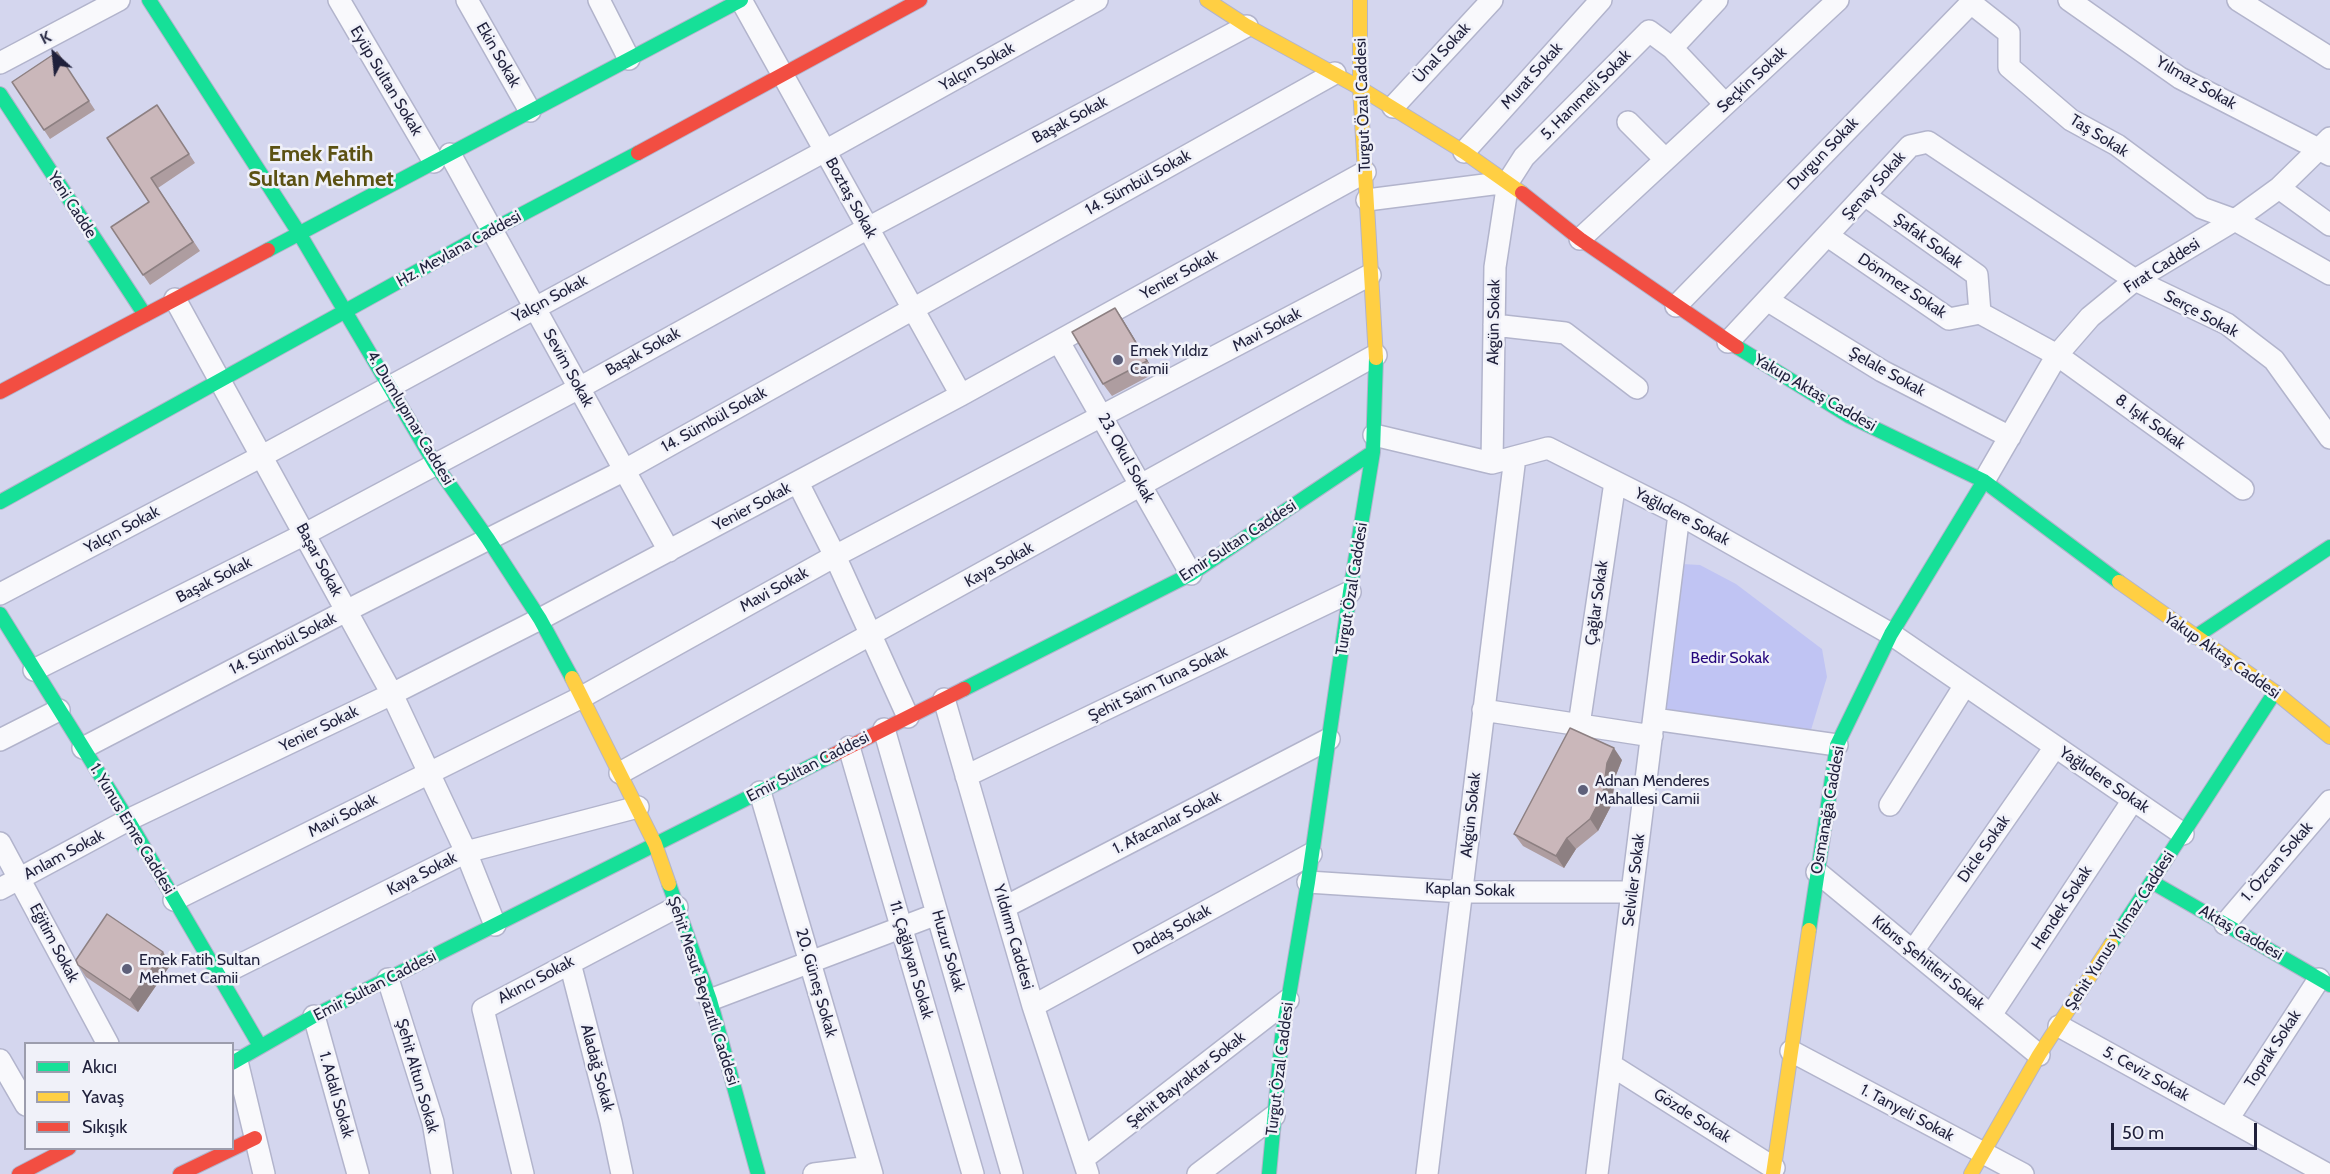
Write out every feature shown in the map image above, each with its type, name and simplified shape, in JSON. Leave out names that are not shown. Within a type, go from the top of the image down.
[{"type":"street","points":[[0,63],[119,0]]},
{"type":"street","name":"4. Dumlupınar Caddesi","points":[[149,0],[299,233],[435,464],[488,539],[540,619],[656,844]]},
{"type":"street","name":"Eyüp Sultan Sokak","points":[[339,0],[442,158]]},
{"type":"street","name":"Ekin Sokak","points":[[467,0],[530,111]]},
{"type":"street","points":[[599,0],[629,59]]},
{"type":"street","points":[[0,392],[741,0]]},
{"type":"street","name":"Boztaş Sokak","points":[[741,0],[961,395]]},
{"type":"street","name":"Hz. Mevlana Caddesi","points":[[0,502],[492,230],[783,76],[920,0]]},
{"type":"street","name":"Yalçın Sokak","points":[[0,594],[391,387],[1097,0]]},
{"type":"street","name":"Yakup Aktaş Caddesi","points":[[1207,0],[1247,26],[1393,107],[1464,152],[1508,182],[1580,239],[1728,342],[1849,416],[1984,481],[2098,567],[2275,692],[2330,737]]},
{"type":"street","name":"Ünal Sokak","points":[[1393,107],[1492,0]]},
{"type":"street","name":"Murat Sokak","points":[[1464,152],[1601,0]]},
{"type":"street","points":[[1718,0],[1672,48],[1725,104]]},
{"type":"street","name":"Yılmaz Sokak","points":[[2069,0],[2180,78],[2327,147]]},
{"type":"street","points":[[2238,0],[2330,58]]},
{"type":"street","name":"Seçkin Sokak","points":[[1580,239],[1833,2]]},
{"type":"street","name":"Turgut Özal Caddesi","points":[[1269,1174],[1288,1000],[1374,444],[1376,355],[1360,88],[1364,3]]},
{"type":"street","name":"Taş Sokak","points":[[1971,3],[2009,33],[2009,67],[2071,120],[2117,145],[2202,208],[2235,220]]},
{"type":"street","name":"Durgun Sokak","points":[[1676,306],[1971,3]]},
{"type":"street","name":"Başak Sokak","points":[[34,670],[305,534],[579,388],[868,228],[1247,26]]},
{"type":"street","name":"5. Hanımeli Sokak","points":[[1508,182],[1524,157],[1649,31],[1672,48]]},
{"type":"street","name":"14. Sümbül Sokak","points":[[83,748],[346,611],[625,470],[1335,73]]},
{"type":"street","name":"Yeni Cadde","points":[[0,94],[145,315]]},
{"type":"street","points":[[1628,122],[1665,159]]},
{"type":"street","name":"Şenay Sokak","points":[[1728,342],[1910,146],[1928,142],[2135,280]]},
{"type":"street","name":"Fırat Caddesi","points":[[1984,481],[2056,356],[2091,317],[2135,280],[2235,220],[2279,188],[2327,147]]},
{"type":"street","name":"Sevim Sokak","points":[[442,158],[492,230],[669,551]]},
{"type":"street","name":"Yenier Sokak","points":[[128,820],[392,694],[540,619],[1059,342],[1365,172]]},
{"type":"street","points":[[1367,200],[1508,182]]},
{"type":"street","name":"Akgün Sokak","points":[[1492,463],[1495,267],[1508,182]]},
{"type":"street","points":[[2279,188],[2330,225]]},
{"type":"street","name":"Şafak Sokak","points":[[1866,196],[1977,275],[1980,313]]},
{"type":"street","points":[[2235,220],[2330,274]]},
{"type":"street","name":"Dönmez Sokak","points":[[1828,236],[1949,319],[1980,313]]},
{"type":"street","name":"Mavi Sokak","points":[[174,900],[582,697],[835,556],[1370,275]]},
{"type":"street","name":"Serçe Sokak","points":[[2135,280],[2227,324],[2274,360],[2330,438]]},
{"type":"street","name":"Başar Sokak","points":[[175,299],[392,694],[466,852],[495,925]]},
{"type":"street","name":"Şelale Sokak","points":[[1767,300],[1882,371],[2010,437]]},
{"type":"street","points":[[1980,313],[2056,356]]},
{"type":"street","points":[[1494,325],[1565,333],[1637,388]]},
{"type":"street","name":"23. Okul Sokak","points":[[1059,342],[1191,574]]},
{"type":"street","name":"Kaya Sokak","points":[[621,773],[1376,355]]},
{"type":"street","name":"8. Işık Sokak","points":[[2056,356],[2242,489]]},
{"type":"street","name":"Yağlıdere Sokak","points":[[1374,444],[1492,463],[1548,448],[1679,514],[1891,634],[2183,834]]},
{"type":"street","name":"Emir Sultan Caddesi","points":[[235,1062],[314,1016],[1191,574],[1374,444]]},
{"type":"street","name":"Akgün Sokak","points":[[1426,1174],[1515,457]]},
{"type":"street","name":"Osmanağa Caddesi","points":[[1774,1171],[1837,745],[1891,634],[1984,481]]},
{"type":"street","name":"Çağlar Sokak","points":[[1579,725],[1615,482]]},
{"type":"street","points":[[798,483],[835,556],[908,717]]},
{"type":"street","name":"Selviler Sokak","points":[[1597,1174],[1679,514]]},
{"type":"street","points":[[2195,637],[2330,547]]},
{"type":"street","name":"Şehit Saim Tuna Sokak","points":[[966,777],[1350,592]]},
{"type":"street","name":"1. Yunus Emre Caddesi","points":[[3,625],[34,670],[128,820],[260,1046]]},
{"type":"street","points":[[1890,805],[1965,685]]},
{"type":"street","name":"Şehit Yunus Yılmaz Caddesi","points":[[1971,1174],[2039,1055],[2275,692]]},
{"type":"street","name":"Yıldırım Caddesi","points":[[944,699],[1033,1006],[1085,1166]]},
{"type":"street","points":[[0,740],[59,710]]},
{"type":"street","points":[[1482,710],[1579,725],[1653,728],[1837,745]]},
{"type":"street","name":"Huzur Sokak","points":[[884,729],[1012,1174]]},
{"type":"street","name":"1. Afacanlar Sokak","points":[[1005,907],[1329,739]]},
{"type":"street","name":"11. Çağlayan Sokak","points":[[849,747],[973,1174]]},
{"type":"street","name":"Dicle Sokak","points":[[1913,951],[2055,747]]},
{"type":"street","name":"20. Güneş Sokak","points":[[759,792],[871,1171]]},
{"type":"street","name":"Hendek Sokak","points":[[1991,1015],[2133,800]]},
{"type":"street","name":"1. Özcan Sokak","points":[[2225,924],[2330,801]]},
{"type":"street","name":"Kaya Sokak","points":[[220,975],[466,852],[638,807]]},
{"type":"street","name":"Anlam Sokak","points":[[0,889],[128,820]]},
{"type":"street","name":"Eğitim Sokak","points":[[0,843],[107,1042]]},
{"type":"street","name":"Şehit Mesut Beyazıtlı Caddesi","points":[[656,844],[710,1000],[758,1174]]},
{"type":"street","name":"Dadaş Sokak","points":[[1033,1006],[1311,854]]},
{"type":"street","name":"Kıbrıs Şehitleri Sokak","points":[[1817,872],[2039,1055]]},
{"type":"street","name":"Kaplan Sokak","points":[[1308,882],[1462,892],[1632,892]]},
{"type":"street","name":"Aktaş Caddesi","points":[[2152,882],[2324,982]]},
{"type":"street","name":"Akıncı Sokak","points":[[523,1174],[483,1009],[677,907]]},
{"type":"street","points":[[710,1000],[937,914]]},
{"type":"street","name":"Aladağ Sokak","points":[[570,963],[622,1174]]},
{"type":"street","name":"Şehit Altun Sokak","points":[[388,979],[433,1122],[442,1174]]},
{"type":"street","name":"Toprak Sokak","points":[[2228,1119],[2324,982]]},
{"type":"street","name":"Şehit Bayraktar Sokak","points":[[1085,1166],[1288,1000]]},
{"type":"street","name":"1. Adalı Sokak","points":[[314,1016],[358,1174]]},
{"type":"street","name":"5. Ceviz Sokak","points":[[2059,1026],[2327,1174]]},
{"type":"street","name":"1. Tanyeli Sokak","points":[[1791,1051],[2023,1174]]},
{"type":"street","points":[[0,1060],[24,1102]]},
{"type":"street","points":[[235,1062],[264,1174]]},
{"type":"street","name":"Gözde Sokak","points":[[1611,1065],[1774,1171]]},
{"type":"street","points":[[1198,1174],[1274,1116]]},
{"type":"street","points":[[234,1148],[255,1138]]},
{"type":"street","points":[[180,1174],[230,1150]]},
{"type":"street","points":[[19,1174],[58,1151]]},
{"type":"street","points":[[814,1174],[871,1171]]},
{"type":"green space","name":"Bedir Sokak","points":[[1682,564],[1700,565],[1736,584],[1822,649],[1827,677],[1811,730],[1660,712]]},
{"type":"building","points":[[57,52],[89,101],[44,130],[12,82]]},
{"type":"building","points":[[157,105],[189,154],[151,178],[193,242],[143,275],[111,227],[149,202],[107,138]]},
{"type":"building","name":"Emek Yıldız Camii","points":[[1115,308],[1147,361],[1103,384],[1072,332]]},
{"type":"building","name":"Adnan Menderes Mahallesi Camii","points":[[1570,728],[1614,748],[1607,763],[1603,794],[1590,819],[1567,838],[1556,856],[1514,834]]},
{"type":"building","name":"Emek Fatih Sultan Mehmet Camii","points":[[107,914],[163,952],[130,1000],[78,965],[76,960]]},
{"type":"traffic: fast","points":[[149,0],[299,233],[435,464],[488,539],[540,619],[572,678]]},
{"type":"traffic: fast","points":[[268,250],[741,0]]},
{"type":"traffic: fast","points":[[0,94],[145,315]]},
{"type":"traffic: fast","points":[[0,502],[492,230],[638,153]]},
{"type":"traffic: fast","points":[[1737,347],[1849,416],[1984,481],[2119,582]]},
{"type":"traffic: fast","points":[[1269,1174],[1282,1037],[1308,882],[1350,592],[1373,452],[1376,358]]},
{"type":"traffic: fast","points":[[964,689],[1191,574],[1373,452]]},
{"type":"traffic: fast","points":[[1809,930],[1837,745],[1891,634],[1984,481]]},
{"type":"traffic: fast","points":[[2195,637],[2330,547]]},
{"type":"traffic: fast","points":[[0,614],[128,820],[260,1046]]},
{"type":"traffic: fast","points":[[2111,944],[2275,692]]},
{"type":"traffic: fast","points":[[234,1062],[314,1016],[833,755]]},
{"type":"traffic: fast","points":[[2152,882],[2330,985]]},
{"type":"traffic: fast","points":[[669,884],[710,1000],[758,1174]]},
{"type":"traffic: slow","points":[[1207,0],[1247,26],[1360,88],[1464,152],[1522,193]]},
{"type":"traffic: slow","points":[[1360,0],[1360,88],[1376,358]]},
{"type":"traffic: slow","points":[[2119,582],[2275,692],[2330,737]]},
{"type":"traffic: slow","points":[[572,678],[655,844],[669,884]]},
{"type":"traffic: slow","points":[[1773,1174],[1809,930]]},
{"type":"traffic: slow","points":[[1971,1174],[2039,1055],[2111,944]]},
{"type":"traffic: jam","points":[[638,153],[920,0]]},
{"type":"traffic: jam","points":[[1522,193],[1580,239],[1737,347]]},
{"type":"traffic: jam","points":[[0,392],[268,250]]},
{"type":"traffic: jam","points":[[833,755],[964,689]]},
{"type":"traffic: jam","points":[[234,1148],[255,1138]]},
{"type":"traffic: jam","points":[[19,1174],[65,1150]]},
{"type":"traffic: jam","points":[[180,1174],[230,1150]]},
{"type":"place","name":"Emek Yıldız Camii","points":[[1118,360]]},
{"type":"place","name":"Adnan Menderes Mahallesi Camii","points":[[1583,790]]},
{"type":"place","name":"Emek Fatih Sultan Mehmet Camii","points":[[127,969]]},
{"type":"district","name":"Emek Fatih Sultan Mehmet","points":[[321,168]]}]
